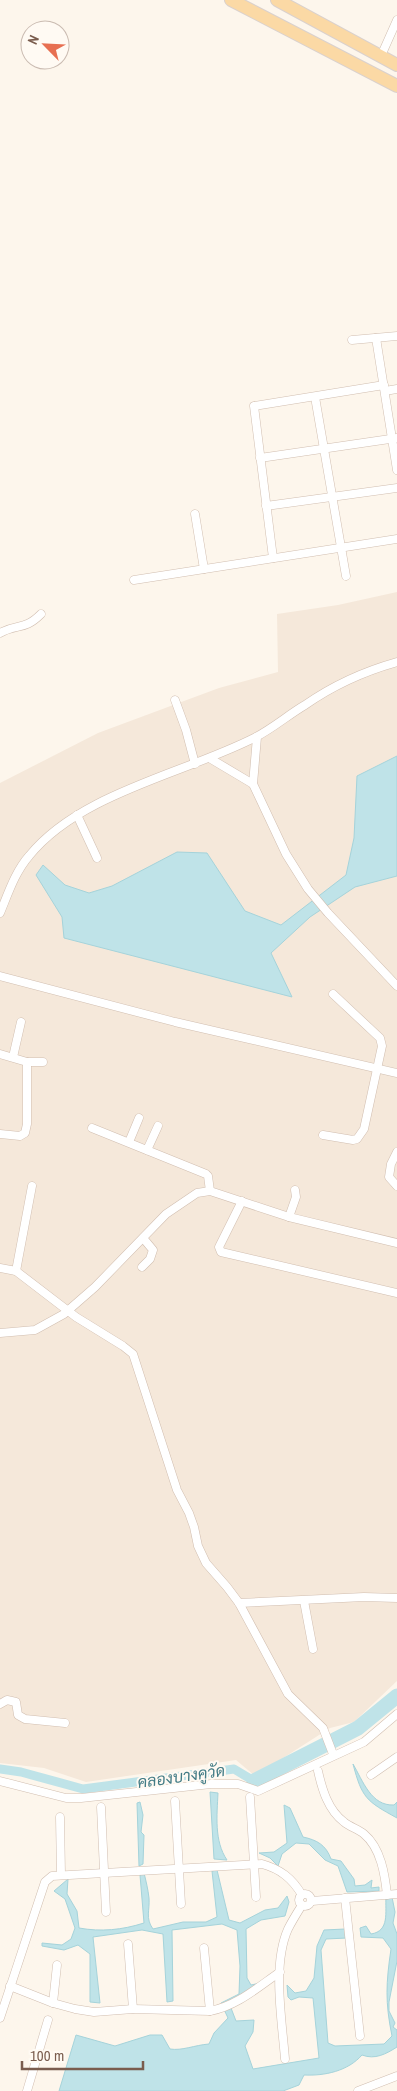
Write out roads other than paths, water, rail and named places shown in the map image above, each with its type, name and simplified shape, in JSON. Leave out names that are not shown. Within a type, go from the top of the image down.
[{"type":"main road","points":[[231,0],[397,86]]},
{"type":"main road","points":[[277,0],[397,64]]},
{"type":"street","points":[[381,56],[397,20]]},
{"type":"street","points":[[352,340],[397,336]]},
{"type":"street","points":[[376,338],[395,438],[397,470]]},
{"type":"street","points":[[273,558],[254,406],[384,388],[397,389]]},
{"type":"street","points":[[316,397],[346,576]]},
{"type":"street","points":[[260,458],[395,438]]},
{"type":"street","points":[[266,506],[397,488]]},
{"type":"street","points":[[195,514],[204,569]]},
{"type":"street","points":[[134,580],[397,539]]},
{"type":"street","points":[[0,633],[10,628],[24,627],[41,614]]},
{"type":"street","points":[[0,913],[17,873],[29,856],[50,834],[77,815],[140,785],[211,759],[257,737],[306,703],[355,677],[397,662]]},
{"type":"street","points":[[175,700],[186,730],[195,764]]},
{"type":"street","points":[[257,737],[253,784],[286,854],[308,889],[328,913],[397,986]]},
{"type":"street","points":[[211,759],[253,784]]},
{"type":"street","points":[[77,815],[97,858]]},
{"type":"street","points":[[0,976],[175,1022],[397,1073]]},
{"type":"street","points":[[324,1136],[357,1139],[364,1129],[382,1046],[380,1038],[333,994]]},
{"type":"street","points":[[13,1057],[21,1022]]},
{"type":"street","points":[[0,1054],[27,1062],[43,1062]]},
{"type":"street","points":[[0,1134],[20,1136],[25,1133],[27,1124],[27,1062]]},
{"type":"street","points":[[128,1142],[139,1118]]},
{"type":"street","points":[[147,1150],[158,1126]]},
{"type":"street","points":[[92,1128],[206,1174],[210,1191]]},
{"type":"street","points":[[397,1152],[391,1164],[389,1177],[397,1186]]},
{"type":"street","points":[[16,1271],[32,1186]]},
{"type":"street","points":[[289,1217],[296,1197],[296,1190]]},
{"type":"street","points":[[0,1333],[34,1330],[66,1312],[95,1286],[166,1214],[197,1193],[210,1191],[289,1217],[397,1243]]},
{"type":"street","points":[[242,1201],[219,1247],[221,1252],[397,1293]]},
{"type":"street","points":[[142,1267],[150,1259],[154,1250],[143,1238]]},
{"type":"street","points":[[0,1268],[16,1271],[66,1312],[133,1354],[177,1490],[194,1527],[198,1546],[206,1563],[239,1603],[288,1694],[323,1728],[332,1752]]},
{"type":"street","points":[[239,1603],[364,1597],[397,1598]]},
{"type":"street","points":[[304,1601],[313,1649]]},
{"type":"street","points":[[0,1704],[7,1700],[16,1702],[18,1715],[25,1719],[65,1723]]},
{"type":"street","points":[[0,1781],[66,1798],[82,1798],[210,1784],[238,1784],[258,1791],[332,1752],[364,1742],[397,1714]]},
{"type":"street","points":[[371,1775],[397,1757]]},
{"type":"street","points":[[318,1770],[321,1786],[333,1812],[344,1822],[365,1834],[374,1846],[379,1857],[386,1890]]},
{"type":"street","points":[[250,1797],[256,1897]]},
{"type":"street","points":[[175,1800],[181,1904]]},
{"type":"street","points":[[101,1808],[106,1912]]},
{"type":"street","points":[[60,1817],[61,1875]]},
{"type":"street","points":[[0,2018],[45,1882],[52,1876],[262,1864],[273,1867],[288,1876],[302,1895],[310,1896],[312,1901]]},
{"type":"street","points":[[312,1901],[345,1898],[386,1890],[397,1894]]},
{"type":"street","points":[[302,1895],[299,1899],[302,1905]]},
{"type":"street","points":[[345,1898],[360,2036]]},
{"type":"street","points":[[302,1905],[309,1906],[312,1901]]},
{"type":"street","points":[[285,2059],[280,1972],[283,1946],[288,1929],[302,1905]]},
{"type":"street","points":[[128,1944],[134,2009]]},
{"type":"street","points":[[204,1948],[210,2011]]},
{"type":"street","points":[[53,2003],[57,1965]]},
{"type":"street","points":[[10,1986],[53,2003],[94,2012],[134,2009],[210,2011],[222,2009],[240,2000],[280,1972]]},
{"type":"street","points":[[27,2091],[48,2020]]},
{"type":"street","points":[[358,2091],[397,2076]]},
{"type":"water","points":[[397,756],[397,876],[355,887],[310,917],[271,953],[292,997],[64,938],[62,917],[36,875],[43,865],[65,885],[89,893],[112,886],[177,852],[207,853],[245,911],[281,925],[346,875],[354,838],[357,776]]},
{"type":"water","points":[[353,1764],[364,1785],[374,1797],[386,1804],[394,1805],[397,1802],[397,1818],[378,1807],[367,1797],[359,1784]]},
{"type":"water","points":[[210,1792],[218,1793],[218,1836],[227,1860],[214,1859]]},
{"type":"water","points":[[140,1802],[143,1815],[141,1832],[144,1835],[143,1864],[139,1866],[137,1803]]},
{"type":"water","points":[[284,1805],[290,1808],[303,1837],[320,1844],[331,1859],[341,1861],[354,1879],[355,1886],[365,1885],[372,1880],[371,1888],[379,1887],[379,1891],[347,1892],[338,1866],[325,1860],[309,1844],[296,1843],[282,1854],[278,1866],[270,1858],[259,1853],[274,1852],[287,1843]]},
{"type":"water","points":[[217,1870],[229,1920],[240,1923],[265,1910],[278,1908],[287,1896],[289,1902],[285,1916],[261,1920],[246,1929],[247,1978],[251,1985],[265,1982],[231,2008],[236,2021],[254,2020],[253,2032],[245,2046],[253,2069],[319,2058],[313,1998],[299,1997],[291,2000],[288,1997],[287,1985],[295,1993],[306,1991],[314,1978],[317,1946],[324,1930],[345,1929],[347,1938],[326,1939],[321,1950],[328,2043],[335,2046],[384,2044],[392,2036],[388,2013],[387,1992],[391,1949],[383,1938],[361,1937],[360,1928],[366,1926],[371,1934],[381,1929],[386,1915],[386,1897],[392,1897],[395,1912],[393,1923],[397,1934],[397,1961],[389,2011],[395,2023],[393,2027],[397,2030],[397,2047],[376,2057],[362,2055],[343,2069],[320,2075],[304,2075],[299,2085],[283,2091],[59,2091],[76,2035],[115,2046],[150,2035],[162,2035],[170,2049],[209,2044],[214,2033],[228,2018],[221,2003],[239,1994],[240,1966],[237,1930],[222,1924],[172,1930],[173,2001],[167,2002],[163,1934],[142,1930],[93,1937],[100,2003],[90,2002],[90,1954],[78,1945],[64,1950],[42,1946],[42,1943],[62,1945],[71,1939],[75,1928],[65,1899],[54,1891],[68,1879],[67,1894],[77,1911],[79,1928],[111,1930],[128,1927],[144,1923],[140,1875],[144,1873],[149,1898],[148,1918],[153,1929],[183,1922],[206,1922],[217,1917],[212,1871]]},
{"type":"waterway","name":"คลองบางคูวัด","points":[[254,1781],[358,1728],[397,1696]]},
{"type":"waterway","name":"คลองบางคูวัด","points":[[0,1769],[21,1772],[83,1789],[234,1769],[254,1781]]}]
